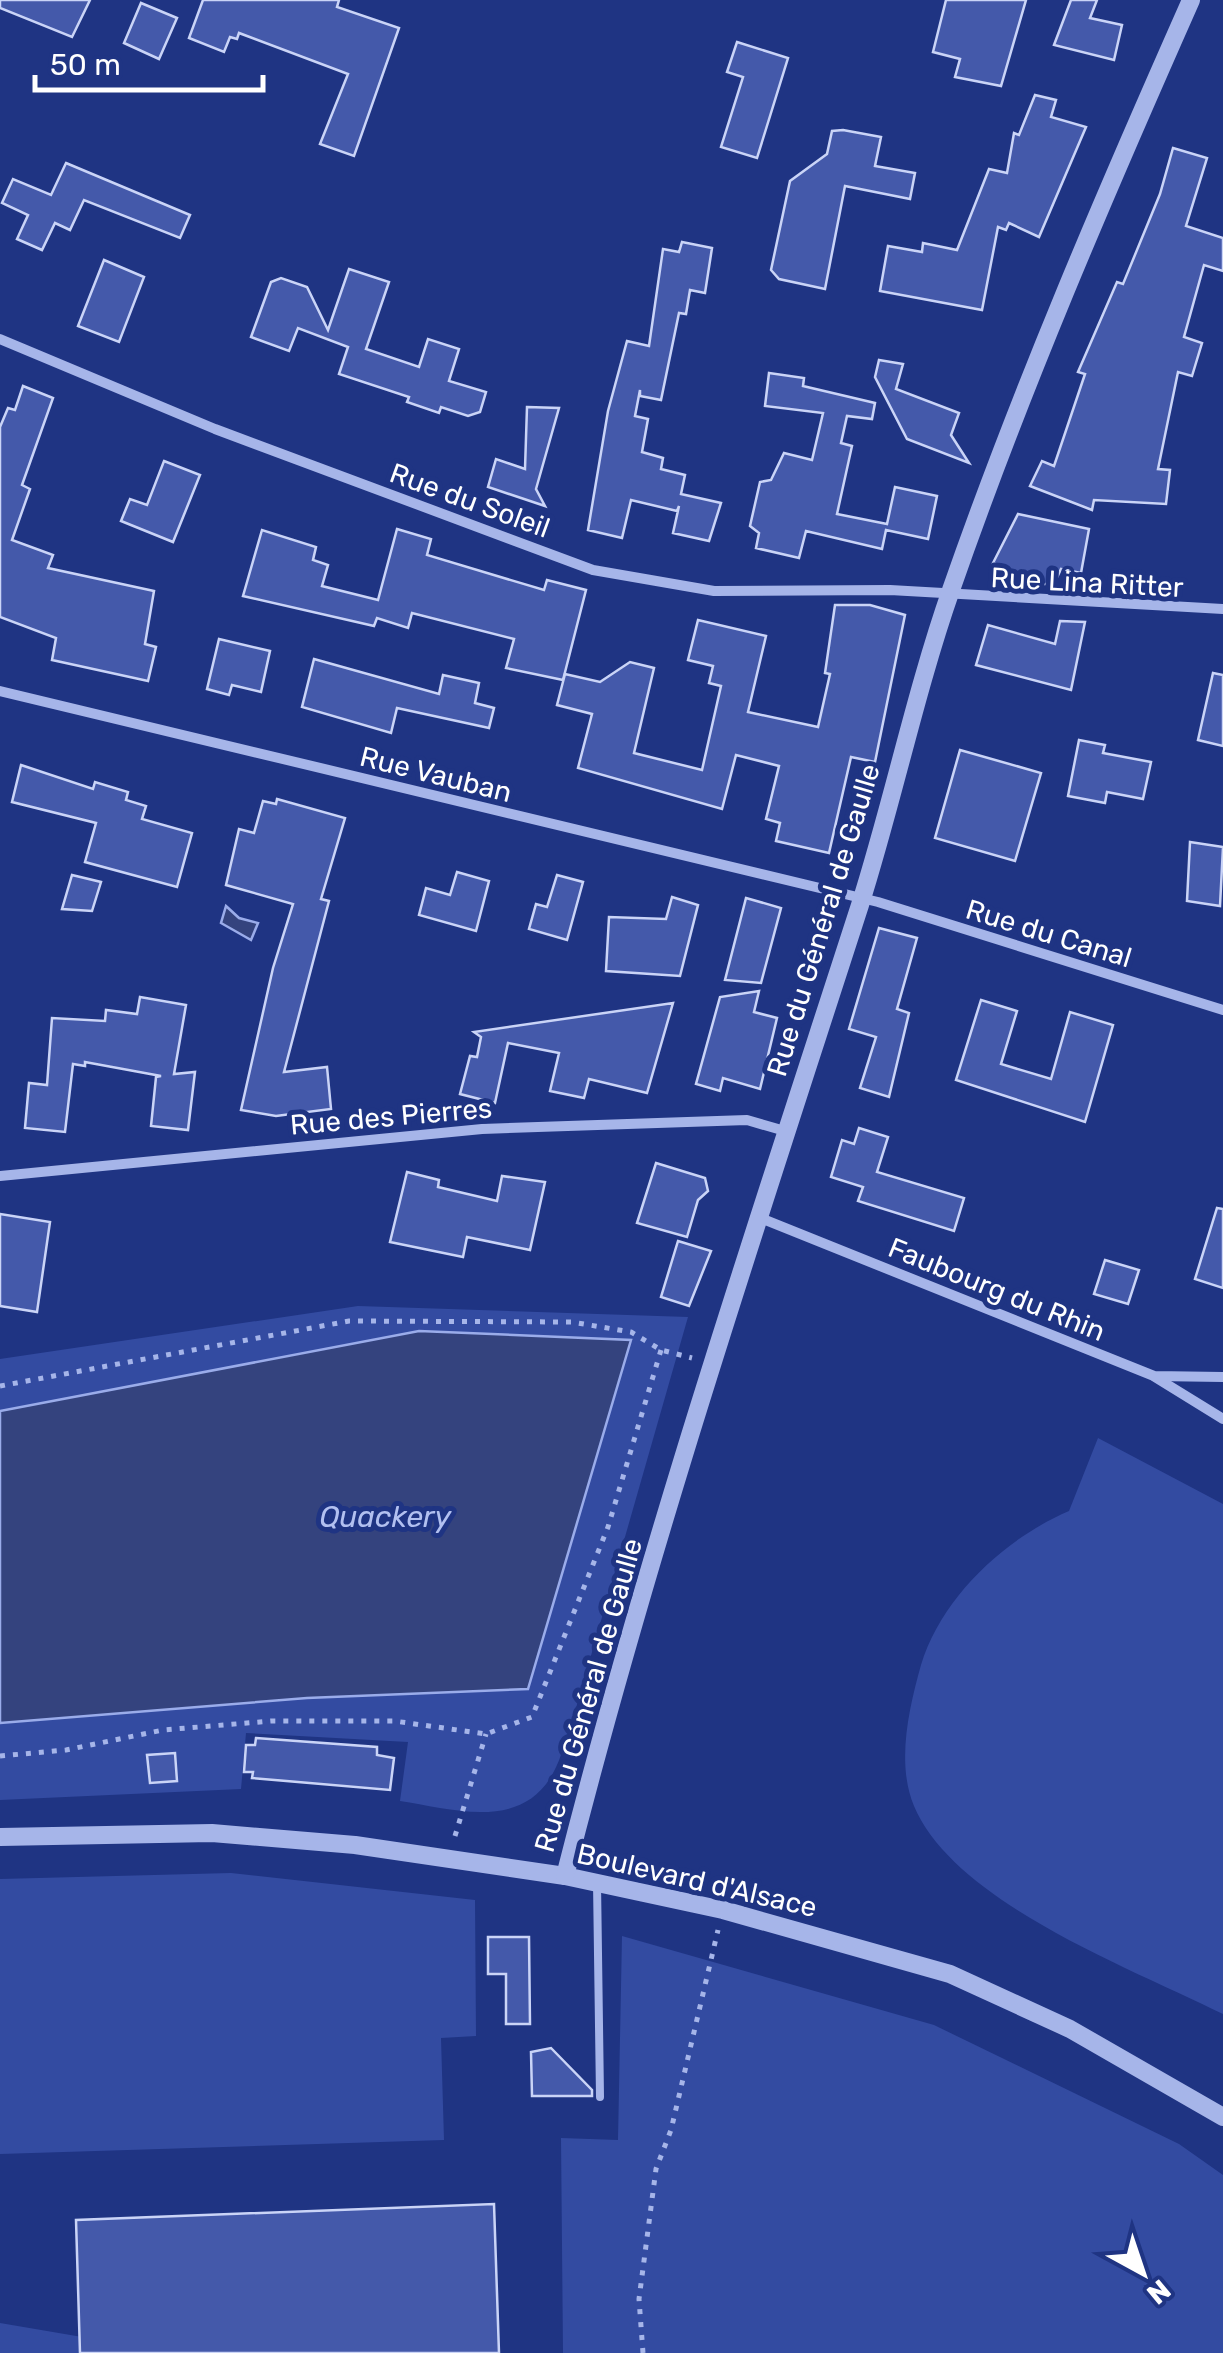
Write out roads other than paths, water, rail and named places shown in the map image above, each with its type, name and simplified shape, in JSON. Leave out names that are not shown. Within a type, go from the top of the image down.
[{"type":"street","name":"Rue du Général de Gaulle","points":[[565,1876],[617,1683],[758,1218],[862,899],[949,595],[1030,374],[1191,0]]},
{"type":"street","name":"Rue du Soleil","points":[[0,339],[216,429],[593,570],[714,591],[890,590],[949,595]]},
{"type":"street","name":"Rue Lina Ritter","points":[[949,595],[1223,610]]},
{"type":"street","name":"Rue Vauban","points":[[0,691],[862,899]]},
{"type":"street","name":"Rue du Canal","points":[[862,899],[1223,1010]]},
{"type":"street","name":"Rue des Pierres","points":[[0,1176],[482,1129],[747,1120],[786,1131]]},
{"type":"street","name":"Faubourg du Rhin","points":[[758,1218],[1154,1376],[1223,1377]]},
{"type":"street","points":[[1154,1376],[1223,1419]]},
{"type":"street","name":"Boulevard d'Alsace","points":[[0,1837],[212,1833],[449,1858],[597,1882],[723,1910],[950,1974],[1070,2029],[1223,2117]]},
{"type":"lane","points":[[597,1882],[600,2097]]},
{"type":"water","points":[[226,906],[239,918],[258,923],[251,940],[221,923]]},
{"type":"water","name":"Quackery","points":[[419,1331],[631,1340],[528,1689],[307,1698],[0,1723],[0,1411]]}]
